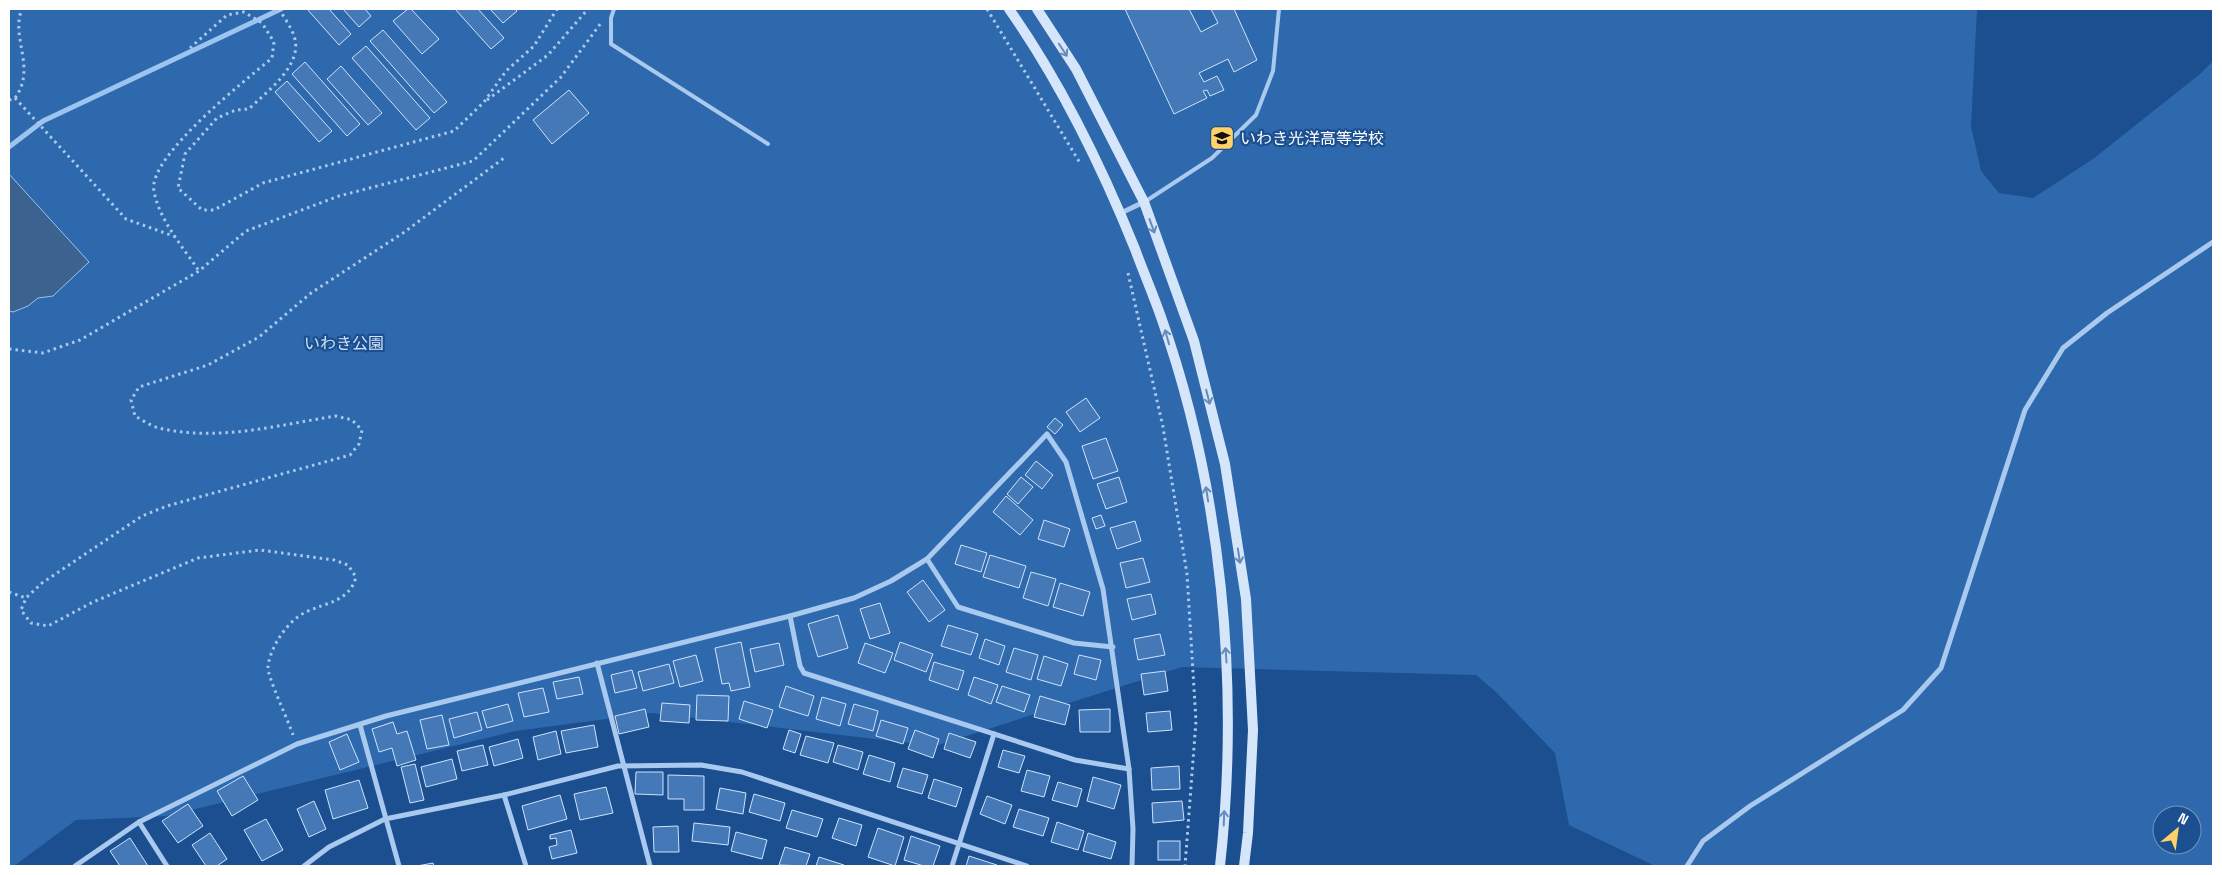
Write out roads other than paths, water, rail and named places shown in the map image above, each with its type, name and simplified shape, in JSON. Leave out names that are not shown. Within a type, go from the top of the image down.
[{"type":"street","points":[[1009,9],[1060,90],[1111,189],[1161,317],[1177,369],[1203,469],[1222,603],[1228,680],[1224,828],[1220,866]]},
{"type":"street","points":[[1037,9],[1076,69],[1144,202],[1194,341],[1224,464],[1246,599],[1253,730],[1248,833],[1244,866]]},
{"type":"street","points":[[1121,213],[1144,202]]},
{"type":"street","points":[[1687,866],[1703,841],[1750,806],[1903,710],[1941,668],[2025,410],[2063,348],[2106,313],[2213,242]]},
{"type":"street","points":[[75,866],[139,822],[297,744],[360,725],[854,598],[891,581],[927,559],[1047,434],[1066,462],[1089,534],[1103,589],[1113,647],[1129,769],[1133,829],[1132,866]]},
{"type":"street","points":[[927,559],[958,607],[1074,644],[1113,647]]},
{"type":"street","points":[[790,616],[800,666],[804,672],[1075,760],[1129,769]]},
{"type":"street","points":[[597,663],[650,866]]},
{"type":"street","points":[[360,725],[399,866]]},
{"type":"street","points":[[952,866],[994,734]]},
{"type":"street","points":[[304,866],[328,847],[386,819],[624,766],[701,765],[742,772],[1027,866]]},
{"type":"street","points":[[504,794],[526,866]]},
{"type":"street","points":[[139,822],[166,866]]},
{"type":"lane","points":[[614,9],[611,18],[611,44],[768,144]]},
{"type":"lane","points":[[1144,202],[1212,158],[1256,115],[1273,71],[1279,9]]},
{"type":"waterway","points":[[9,147],[43,121],[281,9]]},
{"type":"place","name":"いわき光洋高等学校","points":[[1222,138]]},
{"type":"park label","name":"いわき公園","points":[[344,343]]}]
